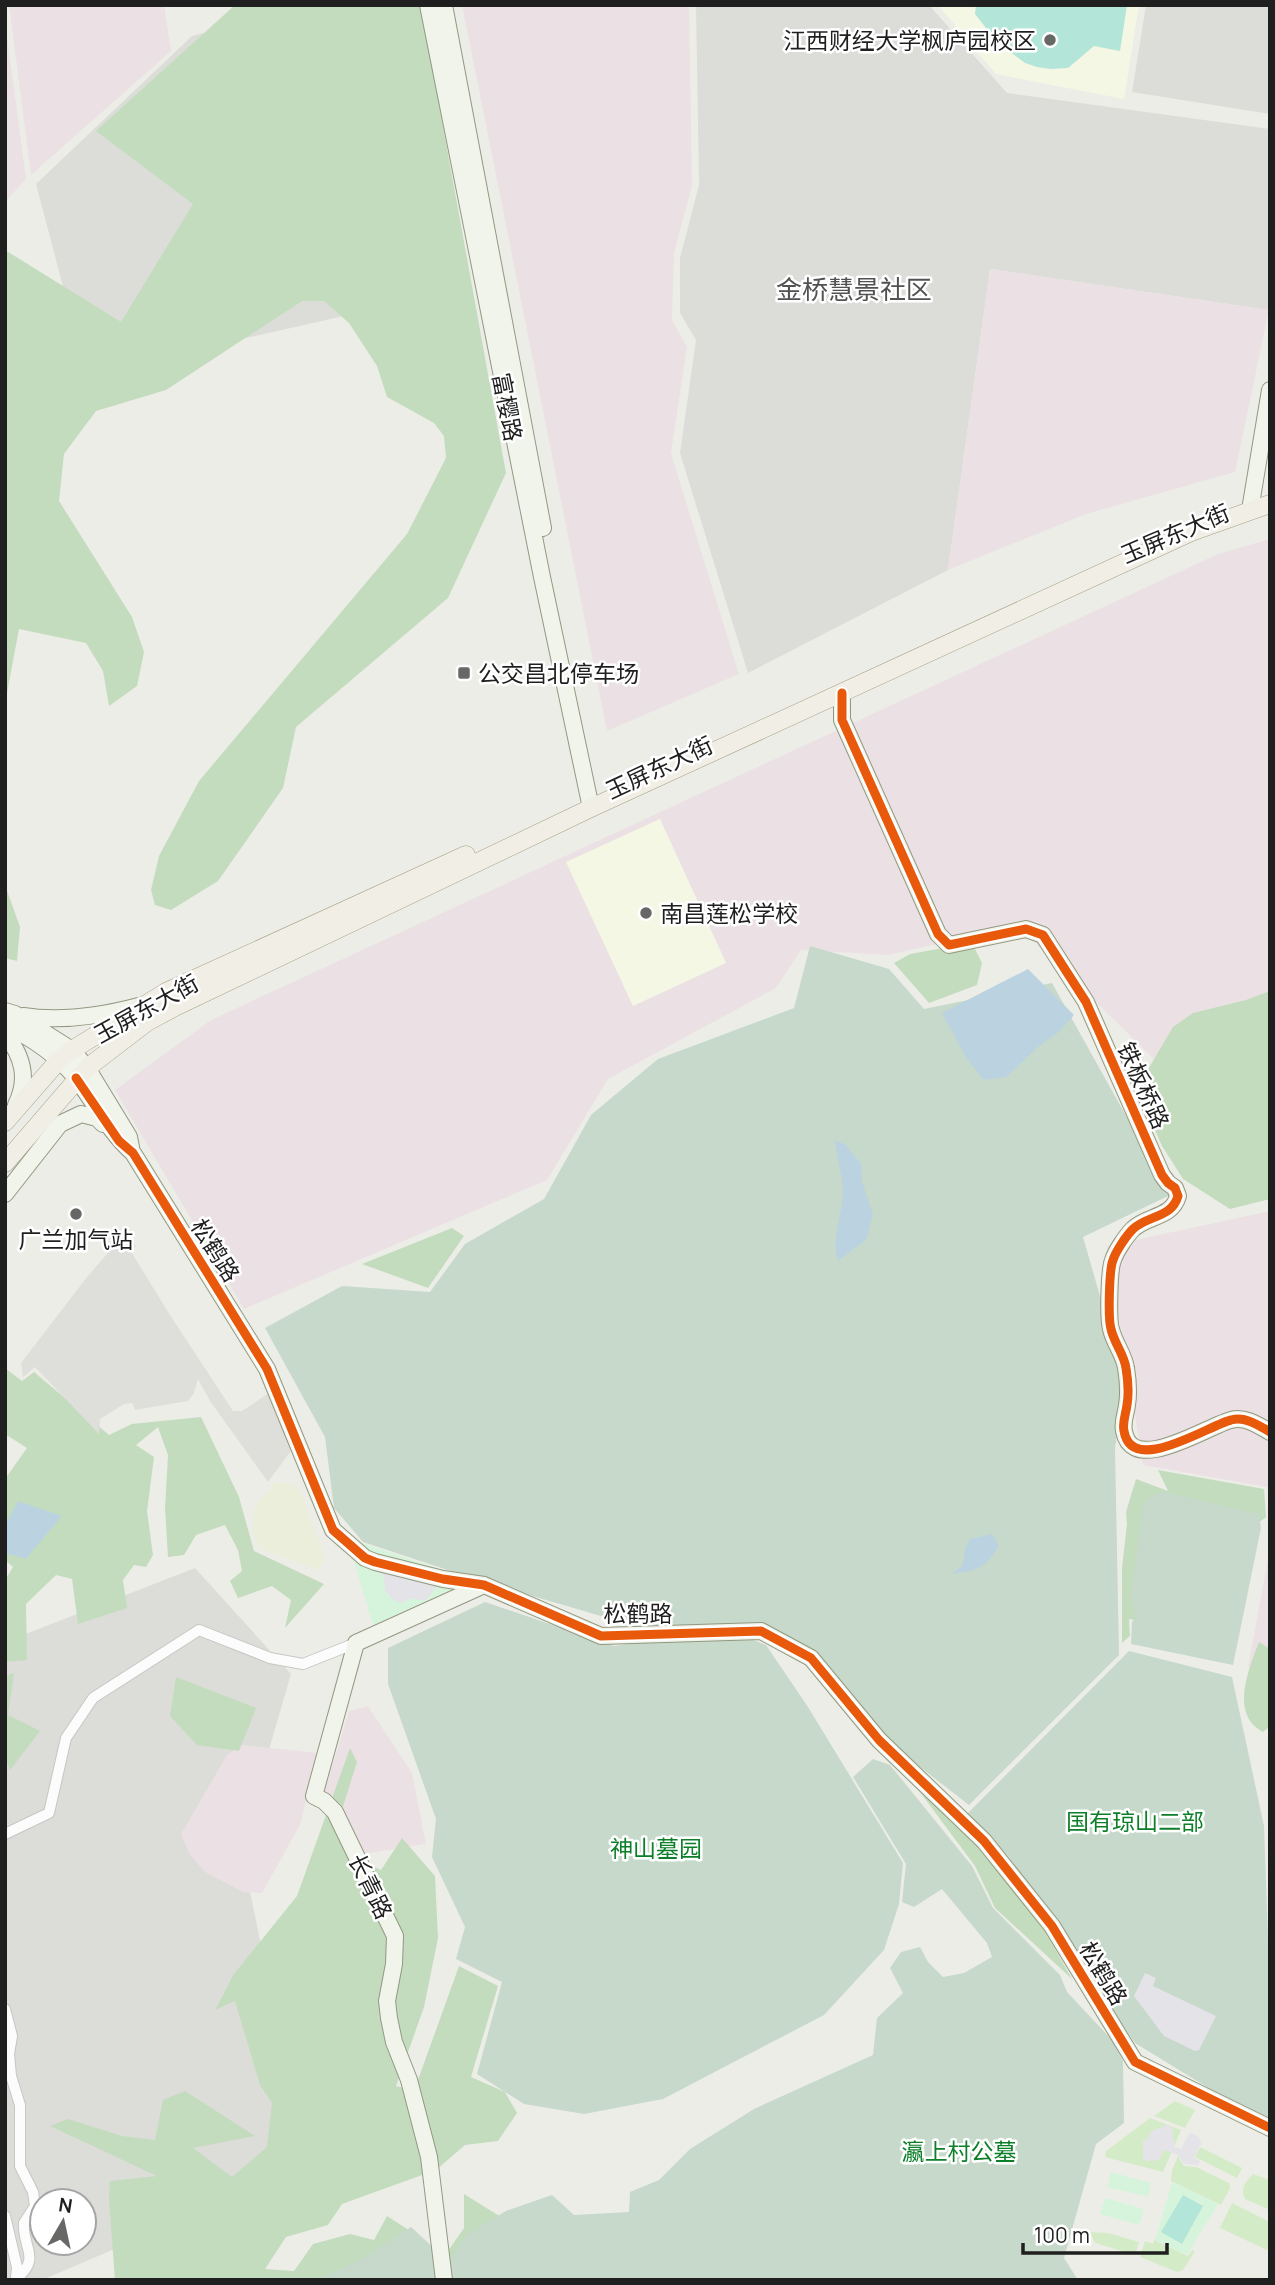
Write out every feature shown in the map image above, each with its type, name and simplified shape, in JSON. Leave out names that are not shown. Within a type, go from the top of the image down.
[{"type":"main road","name":"玉屏东大街","points":[[7,1166],[81,1073],[147,1022],[175,1007],[594,802],[1176,531],[1259,503]]},
{"type":"main road","name":"玉屏东大街","points":[[9,1118],[66,1055],[166,992],[842,693],[1259,503]]},
{"type":"street","name":"富樱路","points":[[428,5],[594,802]]},
{"type":"street","name":"富樱路","points":[[444,5],[594,802]]},
{"type":"street","points":[[1259,503],[1270,390]]},
{"type":"street","points":[[1259,503],[1270,424]]},
{"type":"street","name":"铁板桥路","points":[[842,693],[842,720],[939,934],[948,945],[1026,929],[1043,935],[1086,1002],[1162,1175],[1178,1195],[1171,1210],[1133,1229],[1112,1261],[1110,1327],[1127,1373],[1127,1406],[1123,1421],[1129,1444],[1138,1449],[1169,1446],[1232,1419],[1251,1421],[1270,1432]]},
{"type":"street","points":[[8,1017],[79,1017],[145,1004]]},
{"type":"street","points":[[8,1017],[40,1045],[66,1055],[81,1073]]},
{"type":"street","points":[[5,1034],[20,1056],[25,1075],[23,1092],[9,1118]]},
{"type":"street","name":"松鹤路","points":[[81,1073],[119,1141],[133,1153],[267,1369],[333,1530],[365,1558],[375,1562],[443,1579],[484,1585],[601,1636],[761,1631],[811,1658],[879,1740],[984,1841],[1052,1926],[1135,2062],[1270,2128]]},
{"type":"street","name":"松鹤路","points":[[81,1073],[129,1137],[133,1153]]},
{"type":"street","points":[[7,1166],[53,1118],[77,1109],[87,1110],[119,1141]]},
{"type":"street","points":[[5,1194],[61,1124],[81,1114],[97,1118]]},
{"type":"street","points":[[5,1834],[49,1814],[66,1738],[93,1698],[198,1630],[270,1658],[303,1664],[484,1585]]},
{"type":"street","name":"长青路","points":[[356,1643],[314,1796],[335,1812],[395,1936],[394,1964],[387,2001],[389,2018],[429,2157],[444,2280]]},
{"type":"street","points":[[6,2015],[12,2036],[9,2054],[11,2076],[20,2105],[20,2166],[33,2192],[35,2206],[23,2229],[30,2258],[29,2265],[15,2279]]},
{"type":"street","points":[[5,2216],[17,2267],[15,2279]]},
{"type":"shaded area","points":[[9,5],[164,5],[171,51],[31,175]]},
{"type":"shaded area","points":[[315,5],[464,289],[86,374],[36,184],[192,36]]},
{"type":"shaded area","points":[[462,5],[689,5],[692,186],[674,253],[672,320],[687,347],[671,453],[739,674],[607,731]]},
{"type":"shaded area","points":[[696,5],[929,5],[1007,93],[1270,129],[1269,310],[990,269],[948,570],[748,673],[680,453],[696,340],[680,313],[680,258],[699,185]]},
{"type":"shaded area","name":"江西财经大学枫庐园校区","points":[[938,5],[1139,5],[1124,99],[996,74]]},
{"type":"shaded area","points":[[1146,5],[1270,5],[1270,114],[1132,92]]},
{"type":"shaded area","points":[[5,21],[26,179],[5,202]]},
{"type":"shaded area","points":[[990,269],[1269,310],[1235,472],[1086,514],[948,570]]},
{"type":"shaded area","points":[[1270,539],[1270,1024],[1156,1061],[1018,926],[888,955],[801,950],[776,988],[608,1079],[547,1180],[244,1309],[115,1090],[211,1020],[1218,554]]},
{"type":"shaded area","name":"南昌莲松学校","points":[[660,819],[726,963],[633,1006],[566,862]]},
{"type":"shaded area","points":[[1270,1211],[1270,1494],[1267,1487],[1143,1465],[1107,1246]]},
{"type":"shaded area","points":[[127,1231],[136,1247],[130,1250],[233,1411],[242,1411],[269,1393],[293,1448],[268,1482],[210,1401],[198,1379],[194,1393],[188,1401],[135,1410],[132,1403],[124,1404],[100,1419],[99,1434],[35,1367],[23,1377],[21,1363],[87,1277]]},
{"type":"shaded area","points":[[273,1483],[292,1483],[300,1491],[326,1559],[318,1570],[260,1549],[253,1534],[254,1511],[258,1501]]},
{"type":"shaded area","points":[[347,1538],[472,1580],[373,1625]]},
{"type":"shaded area","points":[[1270,1548],[1270,1676],[1248,1667]]},
{"type":"shaded area","points":[[352,1553],[443,1579],[426,1600],[409,1599],[401,1603],[392,1599],[385,1590],[384,1575],[353,1560]]},
{"type":"shaded area","points":[[195,1568],[291,1674],[241,1846],[296,2120],[243,2194],[98,2256],[98,2187],[28,2187],[28,2257],[96,2257],[42,2280],[5,2280],[5,1640]]},
{"type":"shaded area","points":[[368,1706],[412,1773],[426,1844],[362,1854],[324,1792],[349,1711]]},
{"type":"shaded area","points":[[241,1745],[318,1753],[300,1825],[262,1893],[243,1892],[205,1872],[190,1855],[181,1834],[227,1755]]},
{"type":"shaded area","points":[[1145,1973],[1156,1978],[1153,1986],[1216,2016],[1199,2050],[1195,2051],[1164,2036],[1134,1996]]},
{"type":"shaded area","points":[[1168,2125],[1173,2129],[1174,2147],[1181,2149],[1190,2132],[1199,2137],[1202,2146],[1200,2145],[1194,2158],[1200,2161],[1198,2165],[1184,2164],[1178,2155],[1164,2150],[1159,2160],[1146,2161],[1143,2158],[1143,2140],[1148,2139],[1151,2131]]},
{"type":"shaded area","points":[[1111,2172],[1151,2183],[1148,2197],[1107,2187]]},
{"type":"shaded area","points":[[1172,2182],[1218,2204],[1187,2255],[1155,2240]]},
{"type":"shaded area","points":[[1105,2198],[1144,2209],[1139,2225],[1100,2214]]},
{"type":"green space","points":[[235,5],[421,5],[506,473],[448,598],[296,727],[283,788],[218,881],[171,910],[155,905],[151,890],[159,856],[199,781],[407,534],[446,458],[444,436],[434,423],[387,397],[377,366],[349,323],[324,301],[302,301],[166,390],[96,411],[64,454],[59,501],[132,617],[144,652],[137,686],[109,706],[103,671],[86,643],[19,629],[5,704],[5,250],[121,322],[193,204],[96,131]]},
{"type":"green space","points":[[976,5],[1127,5],[1120,51],[1094,46],[1068,68],[1037,67],[1025,63],[997,42],[975,14]]},
{"type":"green space","points":[[5,885],[20,927],[17,961],[5,958]]},
{"type":"green space","points":[[810,946],[889,969],[924,1009],[1052,983],[1170,1195],[1083,1237],[1125,1383],[1115,1448],[1119,1655],[969,1805],[888,1742],[773,1629],[628,1624],[475,1579],[363,1542],[334,1508],[325,1437],[265,1328],[342,1286],[430,1292],[465,1244],[544,1199],[591,1115],[658,1059],[794,1008]]},
{"type":"green space","points":[[943,948],[975,949],[982,963],[977,985],[929,1003],[894,963],[910,954]]},
{"type":"green space","points":[[1270,991],[1270,1199],[1230,1209],[1183,1179],[1162,1146],[1137,1088],[1173,1027],[1193,1013]]},
{"type":"green space","points":[[452,1228],[464,1236],[428,1288],[362,1264]]},
{"type":"green space","points":[[5,1368],[22,1381],[34,1372],[109,1435],[132,1424],[201,1417],[239,1497],[254,1551],[324,1584],[285,1628],[291,1600],[272,1586],[238,1598],[230,1581],[242,1571],[238,1550],[225,1525],[196,1535],[184,1555],[168,1557],[165,1508],[168,1455],[158,1427],[136,1445],[154,1457],[147,1511],[153,1555],[146,1567],[134,1565],[123,1580],[127,1608],[78,1624],[72,1579],[56,1575],[26,1604],[27,1660],[5,1662],[5,1580],[13,1567],[5,1560],[5,1479],[27,1448],[5,1434]]},
{"type":"green space","points":[[1158,1470],[1264,1489],[1266,1517],[1249,1530],[1229,1638],[1129,1619],[1130,1636],[1122,1643],[1122,1568],[1126,1512],[1136,1479],[1168,1491]]},
{"type":"green space","points":[[1160,1491],[1259,1514],[1261,1528],[1233,1665],[1131,1644],[1132,1622],[1136,1618],[1131,1597],[1143,1506],[1146,1500]]},
{"type":"green space","name":"神山墓园","points":[[485,1602],[614,1646],[698,1634],[738,1634],[766,1645],[808,1707],[903,1863],[899,1904],[884,1950],[824,2015],[663,2099],[584,2114],[524,2104],[477,2074],[502,1982],[456,1959],[465,1927],[432,1857],[436,1819],[388,1684],[388,1648]]},
{"type":"green space","points":[[1259,1642],[1270,1649],[1270,1726],[1263,1732],[1253,1724],[1244,1703],[1247,1677]]},
{"type":"green space","name":"国有琼山二部","points":[[1129,1651],[1232,1677],[1264,1826],[1270,1997],[1270,2118],[1215,2092],[1135,2043],[1009,1857],[968,1813]]},
{"type":"green space","points":[[14,1673],[8,1715],[40,1731],[10,1770],[5,1756],[5,1676]]},
{"type":"green space","points":[[176,1677],[256,1708],[239,1751],[197,1745],[170,1716]]},
{"type":"green space","points":[[350,1748],[357,1762],[339,1819],[354,1858],[381,1870],[402,1838],[435,1876],[438,1938],[424,2007],[396,2086],[414,2091],[459,1966],[498,1986],[471,2077],[505,2092],[517,2113],[498,2141],[465,2145],[436,2170],[342,2204],[328,2225],[286,2237],[265,2269],[294,2271],[313,2244],[350,2234],[374,2240],[387,2216],[415,2234],[441,2261],[464,2228],[464,2194],[501,2217],[472,2280],[115,2280],[110,2181],[157,2176],[50,2126],[68,2119],[122,2136],[155,2140],[163,2100],[185,2091],[255,2136],[193,2148],[232,2177],[267,2147],[272,2103],[260,2085],[235,2001],[215,2010],[234,1974],[297,1896]]},
{"type":"green space","name":"瀛上村公墓","points":[[873,1759],[890,1765],[972,1866],[993,1908],[1060,1975],[1067,1992],[1112,2040],[1123,2061],[1124,2123],[1096,2144],[1064,2258],[1078,2280],[315,2280],[358,2261],[411,2227],[449,2262],[466,2235],[506,2211],[552,2195],[574,2215],[629,2212],[630,2192],[659,2180],[690,2149],[754,2109],[873,2055],[877,2018],[903,1993],[890,1968],[901,1952],[920,1947],[928,1962],[943,1977],[964,1973],[992,1957],[987,1943],[942,1889],[914,1907],[902,1902],[906,1864],[853,1777]]},
{"type":"green space","points":[[905,1772],[980,1843],[1041,1924],[1072,1979],[995,1908],[975,1866]]},
{"type":"green space","points":[[1175,2101],[1195,2110],[1185,2128],[1154,2116]]},
{"type":"green space","points":[[1150,2118],[1181,2130],[1163,2172],[1105,2157],[1106,2151]]},
{"type":"green space","points":[[1200,2147],[1242,2168],[1237,2178],[1195,2157]]},
{"type":"green space","points":[[1178,2156],[1184,2166],[1196,2167],[1229,2183],[1230,2188],[1221,2205],[1171,2181]]},
{"type":"green space","points":[[1253,2174],[1270,2180],[1270,2210],[1245,2199],[1244,2186]]},
{"type":"green space","points":[[1183,2195],[1203,2206],[1182,2244],[1161,2232]]},
{"type":"green space","points":[[1232,2203],[1270,2222],[1270,2245],[1267,2250],[1220,2228]]},
{"type":"green space","points":[[1090,2232],[1108,2233],[1139,2242],[1135,2255],[1095,2243]]},
{"type":"green space","points":[[1154,2240],[1188,2256],[1192,2250],[1195,2251],[1183,2270],[1177,2272],[1140,2257],[1145,2241],[1153,2244]]},
{"type":"water","points":[[1028,969],[1074,1015],[1060,1031],[1006,1077],[984,1080],[967,1059],[942,1013]]},
{"type":"water","points":[[835,1140],[846,1145],[861,1164],[862,1182],[873,1214],[866,1240],[838,1261],[836,1235],[843,1189]]},
{"type":"water","points":[[18,1501],[62,1516],[26,1559],[5,1553],[5,1526]]},
{"type":"water","points":[[992,1534],[999,1545],[985,1564],[952,1574],[962,1566],[970,1539]]},
{"type":"cycle path","points":[[842,693],[842,720],[938,934],[949,945],[1026,929],[1043,935],[1086,1002],[1162,1175],[1175,1188],[1178,1196],[1171,1208],[1133,1229],[1114,1256],[1112,1265],[1110,1324],[1126,1368],[1128,1396],[1124,1431],[1130,1444],[1141,1449],[1156,1449],[1236,1419],[1251,1422],[1270,1432]]},
{"type":"cycle path","points":[[76,1078],[119,1141],[133,1153],[267,1369],[333,1530],[365,1558],[375,1562],[443,1579],[484,1585],[601,1636],[761,1631],[811,1658],[879,1740],[984,1841],[1052,1926],[1135,2062],[1270,2128]]},
{"type":"place","name":"江西财经大学枫庐园校区","points":[[1050,40]]},
{"type":"place","name":"公交昌北停车场","points":[[464,673]]},
{"type":"place","name":"南昌莲松学校","points":[[646,913]]},
{"type":"place","name":"广兰加气站","points":[[76,1214]]},
{"type":"district","name":"金桥慧景社区","points":[[854,289]]}]
